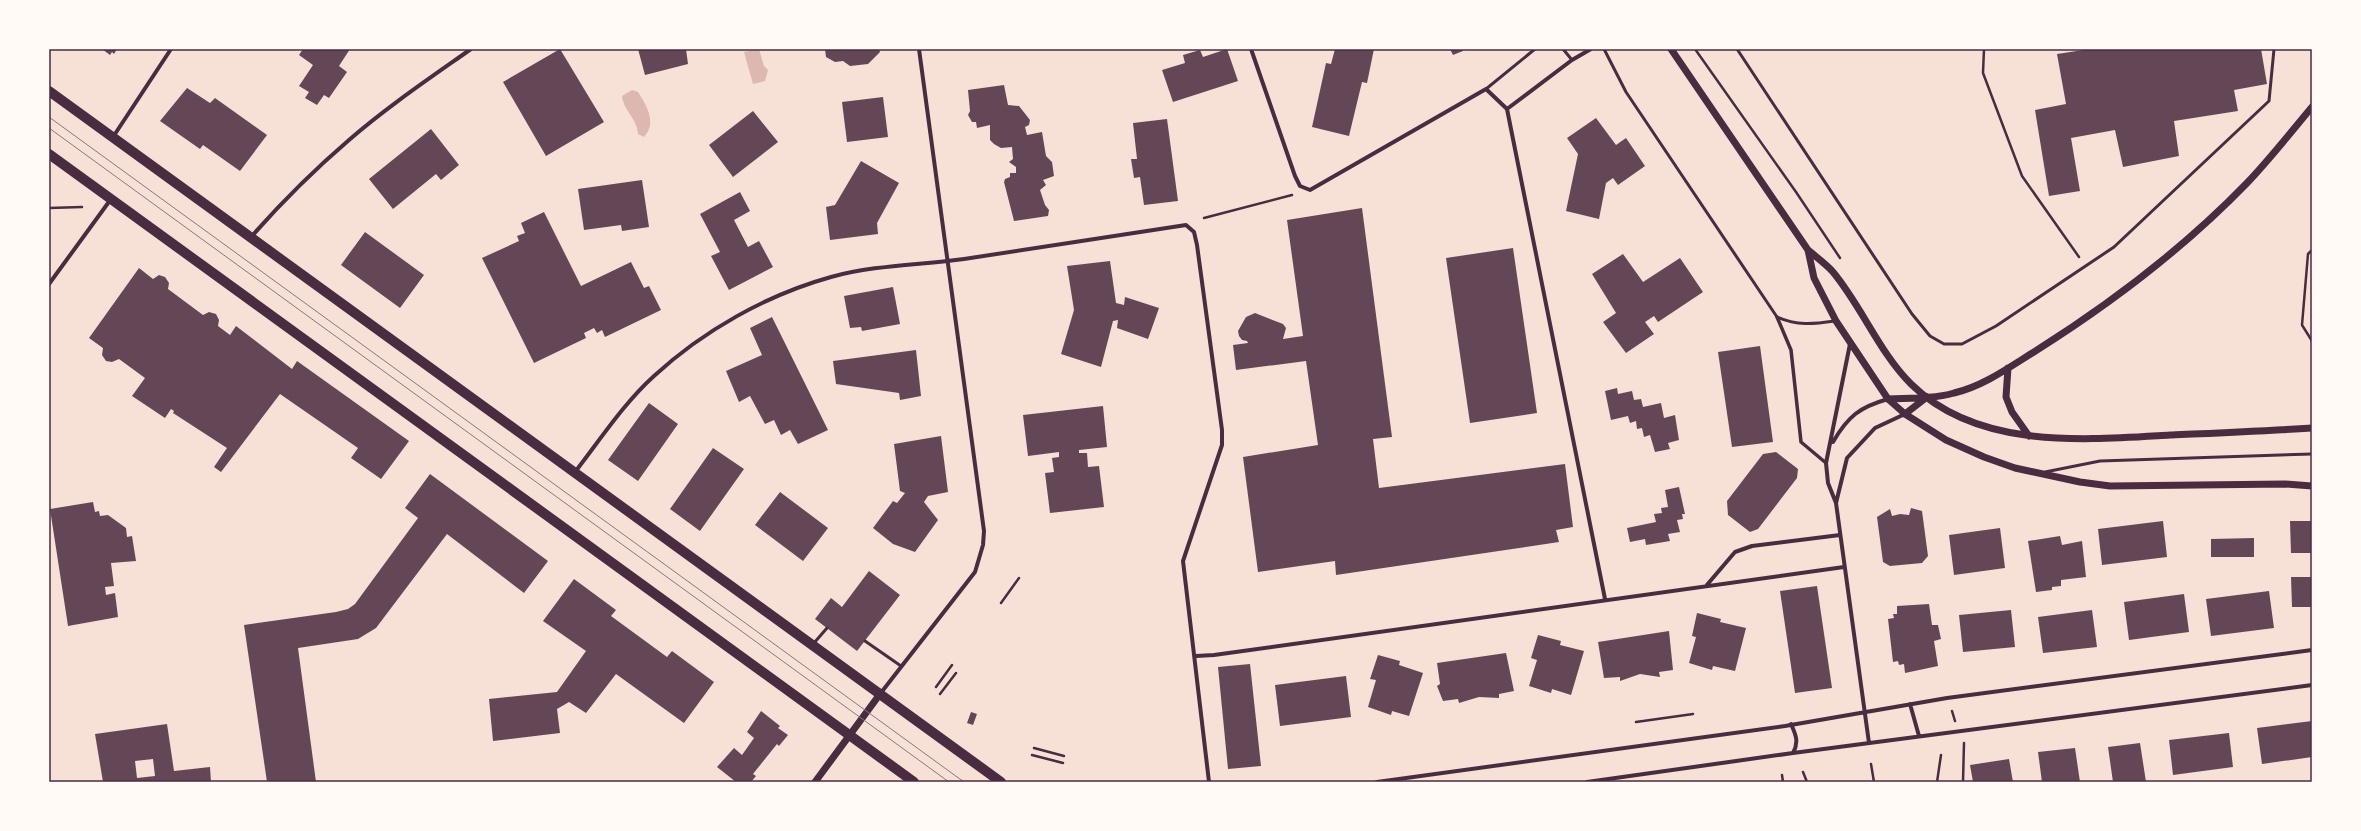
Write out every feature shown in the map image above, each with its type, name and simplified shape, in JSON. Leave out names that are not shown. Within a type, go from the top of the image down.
[{"type":"main road","points":[[49,91],[1001,782]]},
{"type":"main road","points":[[49,154],[914,782]]},
{"type":"street","points":[[113,137],[171,49]]},
{"type":"street","points":[[251,238],[304,182],[349,140],[407,94],[471,49]]},
{"type":"street","points":[[815,782],[901,666],[975,572],[983,546],[984,531],[919,49]]},
{"type":"street","points":[[1251,49],[1295,176],[1300,186],[1310,190],[1486,89],[1507,109],[1605,599]]},
{"type":"street","points":[[1507,109],[1572,60],[1592,49]]},
{"type":"street","points":[[1671,49],[1808,250],[1833,272],[1899,369],[1927,397],[1971,420],[2029,436],[2056,440],[2312,428]]},
{"type":"street","points":[[1831,446],[1840,430],[1865,406],[1888,399],[1927,397],[1954,393],[1973,386],[2008,368],[2080,323],[2140,279],[2246,183],[2312,107]]},
{"type":"street","points":[[49,284],[111,199]]},
{"type":"street","points":[[575,472],[654,376],[694,344],[730,319],[789,291],[831,277],[872,269],[948,261],[1186,225],[1194,232],[1197,245],[1222,430],[1222,445],[1183,560],[1196,656],[1210,782]]},
{"type":"street","points":[[1808,250],[1814,278],[1836,321],[1888,399],[1905,414],[1952,443],[1984,457],[2035,474],[2110,486],[2285,484],[2312,486]]},
{"type":"street","points":[[1777,317],[1791,350],[1801,442],[1826,463]]},
{"type":"street","points":[[1850,343],[1831,446],[1826,463],[1828,483],[1836,503],[1869,743]]},
{"type":"street","points":[[2008,368],[2006,397],[2012,412],[2029,436]]},
{"type":"street","points":[[1836,503],[1847,458],[1875,428],[1905,414],[1927,397]]},
{"type":"street","points":[[1706,586],[1735,552],[1752,546],[1840,535]]},
{"type":"street","points":[[1196,656],[1214,655],[1605,599],[1844,567]]},
{"type":"street","points":[[1377,782],[1791,724],[1910,704],[2312,650]]},
{"type":"street","points":[[1587,782],[1919,736],[2312,685]]},
{"type":"street","points":[[1910,704],[1919,736]]},
{"type":"street","points":[[1791,724],[1796,734],[1797,745],[1793,753]]},
{"type":"lane","points":[[1486,89],[1535,49]]},
{"type":"lane","points":[[1563,49],[1572,60]]},
{"type":"lane","points":[[1604,49],[1626,92],[1777,317],[1787,322],[1804,324],[1836,321]]},
{"type":"lane","points":[[1737,49],[1912,314],[1930,336],[1944,344],[1962,344],[1996,326],[2114,247],[2151,214],[2269,101],[2274,49]]},
{"type":"lane","points":[[2035,474],[2100,461],[2312,454]]},
{"type":"lane","points":[[812,645],[827,628]]},
{"type":"lane","points":[[865,641],[901,666]]},
{"type":"path","points":[[1695,49],[1796,192],[1842,261]]},
{"type":"path","points":[[1984,49],[1983,73],[2022,176],[2086,266]]},
{"type":"path","points":[[1204,218],[1310,190]]},
{"type":"path","points":[[49,208],[82,207]]},
{"type":"path","points":[[2312,250],[2308,254],[2302,325],[2312,341]]},
{"type":"path","points":[[1001,603],[1019,578]]},
{"type":"path","points":[[936,687],[952,665]]},
{"type":"path","points":[[940,694],[956,673]]},
{"type":"path","points":[[1952,711],[1956,722]]},
{"type":"path","points":[[1636,722],[1693,714]]},
{"type":"path","points":[[1963,782],[1964,743]]},
{"type":"path","points":[[1034,748],[1064,756]]},
{"type":"path","points":[[1032,755],[1063,763]]},
{"type":"path","points":[[1937,782],[1941,755]]},
{"type":"path","points":[[1871,764],[1874,782]]},
{"type":"path","points":[[1803,772],[1807,782]]},
{"type":"path","points":[[1782,775],[1783,782]]},
{"type":"shaded area","points":[[759,49],[764,66],[768,70],[765,81],[753,84],[744,52]]},
{"type":"shaded area","points":[[632,90],[638,92],[645,103],[649,114],[650,126],[644,137],[638,134],[635,123],[623,101],[622,96]]},
{"type":"building","points":[[102,49],[117,49],[114,54],[112,52],[110,55]]},
{"type":"building","points":[[303,49],[350,49],[339,66],[347,72],[329,98],[324,95],[317,105],[305,98],[309,92],[299,86],[313,65],[299,55]]},
{"type":"building","points":[[560,49],[604,122],[546,156],[503,82]]},
{"type":"building","points":[[638,49],[686,49],[688,64],[645,75]]},
{"type":"building","points":[[825,49],[879,49],[880,52],[868,64],[850,66],[843,61],[835,62],[826,57]]},
{"type":"building","points":[[1227,49],[1238,81],[1173,102],[1162,70],[1185,63],[1183,55],[1200,50],[1203,57]]},
{"type":"building","points":[[1335,49],[1374,49],[1367,83],[1362,82],[1349,136],[1312,127],[1326,63],[1331,64]]},
{"type":"building","points":[[1450,49],[1462,49],[1463,51],[1453,55]]},
{"type":"building","points":[[2090,49],[2261,49],[2267,84],[2234,90],[2238,111],[2174,121],[2179,156],[2123,167],[2115,130],[2071,138],[2080,191],[2049,196],[2035,110],[2066,104],[2057,54]]},
{"type":"building","points":[[1004,85],[1008,105],[1019,106],[1030,120],[1029,125],[1025,127],[1027,135],[1042,132],[1046,156],[1052,162],[1054,176],[1043,180],[1046,185],[1040,190],[1045,205],[1049,210],[1048,216],[1014,221],[1004,182],[1005,179],[1010,177],[1010,173],[1016,173],[1016,167],[1009,162],[1013,159],[1012,147],[1001,148],[994,144],[990,140],[990,125],[977,128],[976,122],[972,122],[968,115],[970,111],[968,90]]},
{"type":"building","points":[[187,88],[210,103],[215,98],[267,135],[240,171],[203,145],[200,149],[160,121]]},
{"type":"building","points":[[883,97],[888,137],[847,142],[842,102]]},
{"type":"building","points":[[753,111],[778,142],[733,177],[709,145]]},
{"type":"building","points":[[1596,118],[1616,145],[1626,138],[1645,166],[1618,185],[1613,178],[1606,183],[1599,219],[1566,211],[1578,154],[1567,138]]},
{"type":"building","points":[[1167,119],[1178,201],[1144,205],[1140,177],[1134,178],[1131,159],[1137,159],[1133,123]]},
{"type":"building","points":[[431,129],[459,165],[441,180],[436,174],[393,209],[369,179]]},
{"type":"building","points":[[861,161],[899,183],[877,223],[878,234],[830,240],[826,207],[835,205]]},
{"type":"building","points":[[642,180],[649,227],[622,231],[621,225],[584,230],[578,189]]},
{"type":"building","points":[[740,192],[750,211],[734,220],[748,247],[759,241],[773,267],[729,290],[711,256],[720,252],[700,214]]},
{"type":"building","points":[[1362,208],[1392,437],[1373,439],[1379,488],[1565,464],[1573,527],[1556,530],[1559,542],[1336,575],[1335,561],[1258,572],[1243,457],[1318,445],[1306,361],[1236,370],[1233,345],[1248,343],[1247,341],[1242,340],[1238,331],[1246,317],[1255,313],[1283,324],[1286,328],[1283,339],[1303,336],[1287,220]]},
{"type":"building","points":[[544,212],[581,286],[631,262],[644,288],[649,286],[661,310],[605,337],[602,330],[597,333],[594,328],[584,333],[586,338],[534,363],[482,258],[519,241],[517,236],[525,233],[521,223]]},
{"type":"building","points":[[365,232],[424,275],[400,308],[341,265]]},
{"type":"building","points":[[1513,248],[1537,413],[1470,423],[1446,258]]},
{"type":"building","points":[[1623,254],[1643,282],[1680,258],[1703,292],[1658,322],[1654,316],[1645,322],[1654,334],[1626,353],[1603,322],[1616,313],[1592,274]]},
{"type":"building","points":[[1110,261],[1116,303],[1124,305],[1125,297],[1159,308],[1148,339],[1117,328],[1118,320],[1113,321],[1101,367],[1061,354],[1074,310],[1067,266]]},
{"type":"building","points":[[139,268],[153,279],[159,275],[165,277],[169,283],[168,289],[203,315],[209,312],[216,314],[219,320],[218,326],[230,335],[236,326],[292,369],[297,361],[409,441],[381,479],[351,458],[358,448],[280,394],[221,472],[214,467],[227,448],[173,413],[174,411],[171,409],[165,418],[132,396],[145,378],[119,359],[112,362],[106,361],[102,355],[103,348],[89,338]]},
{"type":"building","points":[[893,287],[900,324],[862,331],[861,327],[850,328],[844,296]]},
{"type":"building","points":[[772,317],[828,430],[798,444],[790,430],[781,435],[774,420],[765,424],[750,396],[739,402],[726,371],[762,355],[750,328]]},
{"type":"building","points":[[1760,346],[1773,442],[1732,447],[1718,352]]},
{"type":"building","points":[[916,350],[921,396],[900,400],[899,393],[836,384],[833,361]]},
{"type":"building","points":[[1617,388],[1618,394],[1632,391],[1634,400],[1641,399],[1643,407],[1661,403],[1664,418],[1675,415],[1679,440],[1668,443],[1670,449],[1655,452],[1650,435],[1644,437],[1642,428],[1637,429],[1636,421],[1630,423],[1628,416],[1611,420],[1605,391]]},
{"type":"building","points":[[649,403],[678,424],[638,481],[608,460]]},
{"type":"building","points":[[1103,406],[1107,447],[1079,450],[1079,453],[1087,453],[1088,467],[1099,466],[1104,507],[1050,513],[1045,473],[1054,472],[1052,458],[1059,457],[1059,452],[1028,456],[1023,415]]},
{"type":"building","points":[[941,436],[948,492],[928,496],[924,502],[938,520],[915,552],[893,544],[873,528],[893,501],[897,503],[905,493],[900,491],[894,444]]},
{"type":"building","points":[[713,448],[744,469],[700,531],[670,509]]},
{"type":"building","points":[[1776,452],[1798,469],[1797,478],[1758,529],[1750,532],[1728,515],[1727,501],[1763,454]]},
{"type":"building","points":[[430,474],[548,561],[524,593],[447,534],[376,628],[358,639],[298,648],[316,782],[267,782],[244,625],[336,612],[348,609],[355,604],[418,518],[405,508]]},
{"type":"building","points":[[1679,487],[1685,514],[1682,514],[1683,519],[1677,520],[1680,532],[1668,534],[1670,541],[1646,545],[1645,539],[1630,542],[1627,528],[1656,522],[1654,514],[1662,513],[1661,508],[1668,507],[1665,490]]},
{"type":"building","points":[[780,492],[828,528],[803,561],[755,525]]},
{"type":"building","points":[[93,502],[95,512],[99,511],[100,516],[108,515],[126,528],[127,537],[132,536],[136,561],[111,563],[114,586],[105,587],[106,595],[115,593],[118,617],[68,626],[50,509]]},
{"type":"building","points":[[1911,508],[1922,511],[1928,556],[1922,563],[1890,566],[1883,562],[1877,517],[1890,509],[1892,516],[1900,514],[1909,515]]},
{"type":"building","points":[[2163,521],[2167,557],[2102,565],[2098,529]]},
{"type":"building","points":[[2290,521],[2312,521],[2312,553],[2291,553]]},
{"type":"building","points":[[2000,528],[2005,568],[1954,575],[1949,535]]},
{"type":"building","points":[[2060,536],[2062,545],[2082,541],[2086,577],[2061,580],[2061,586],[2052,587],[2052,590],[2036,592],[2028,541]]},
{"type":"building","points":[[2254,538],[2254,557],[2211,557],[2211,539]]},
{"type":"building","points":[[869,571],[900,595],[857,651],[815,619],[831,598],[842,607]]},
{"type":"building","points":[[2291,577],[2312,577],[2312,607],[2292,607]]},
{"type":"building","points":[[574,579],[616,610],[611,616],[667,657],[672,651],[714,682],[684,723],[616,674],[586,713],[569,702],[557,709],[560,733],[493,741],[489,699],[557,692],[586,651],[543,621]]},
{"type":"building","points":[[1817,586],[1832,688],[1795,693],[1780,591]]},
{"type":"building","points":[[2269,591],[2274,628],[2211,636],[2206,599]]},
{"type":"building","points":[[2184,594],[2189,632],[2129,640],[2124,602]]},
{"type":"building","points":[[1929,604],[1932,625],[1938,625],[1941,639],[1934,641],[1938,666],[1905,673],[1904,664],[1899,665],[1898,661],[1893,662],[1888,619],[1894,618],[1893,614],[1897,614],[1897,606]]},
{"type":"building","points":[[2011,610],[2015,647],[1963,652],[1959,615]]},
{"type":"building","points":[[2092,610],[2097,647],[2043,653],[2038,617]]},
{"type":"building","points":[[1697,613],[1721,619],[1720,622],[1746,628],[1735,671],[1713,666],[1712,670],[1689,663],[1696,637],[1692,636]]},
{"type":"building","points":[[1669,631],[1673,670],[1659,672],[1660,677],[1640,674],[1620,681],[1620,677],[1604,678],[1598,642]]},
{"type":"building","points":[[1538,635],[1561,641],[1560,645],[1584,651],[1571,695],[1552,689],[1551,693],[1529,686],[1537,660],[1531,658]]},
{"type":"building","points":[[1506,653],[1514,691],[1499,694],[1499,698],[1479,697],[1459,703],[1458,699],[1443,701],[1437,686],[1440,684],[1437,663]]},
{"type":"building","points":[[1378,655],[1400,661],[1399,665],[1423,673],[1409,716],[1392,711],[1391,715],[1368,707],[1376,680],[1370,679]]},
{"type":"building","points":[[1250,664],[1261,766],[1228,769],[1218,667]]},
{"type":"building","points":[[1346,676],[1351,717],[1280,726],[1275,685]]},
{"type":"building","points":[[761,711],[780,726],[778,728],[788,735],[779,746],[777,744],[753,774],[756,776],[751,782],[736,782],[717,767],[734,748],[742,755],[754,738],[747,732]]},
{"type":"building","points":[[971,712],[977,714],[973,725],[967,723]]},
{"type":"building","points":[[2312,721],[2312,757],[2262,764],[2257,728]]},
{"type":"building","points":[[167,724],[174,771],[210,767],[211,782],[103,782],[95,734]],"holes":[[[153,759],[155,776],[137,778],[135,761]]]},
{"type":"building","points":[[2229,733],[2233,767],[2173,775],[2169,740]]},
{"type":"building","points":[[2140,743],[2146,782],[2113,782],[2108,747]]},
{"type":"building","points":[[2075,748],[2080,782],[2042,782],[2038,752]]},
{"type":"building","points":[[2009,759],[2013,782],[1973,782],[1970,765]]},
{"type":"tram line","points":[[49,117],[964,782]]},
{"type":"tram line","points":[[49,128],[949,782]]}]
